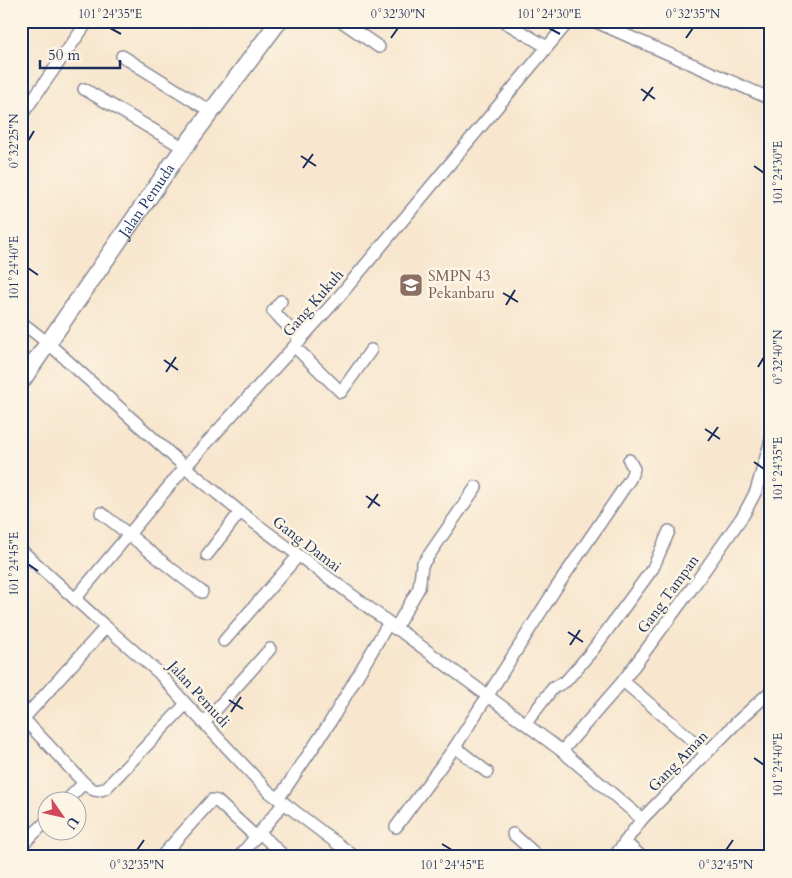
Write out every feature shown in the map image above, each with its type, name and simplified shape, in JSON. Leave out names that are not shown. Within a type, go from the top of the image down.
[{"type":"main road","name":"Jalan Pemuda","points":[[21,382],[210,111],[275,22]]},
{"type":"street","points":[[21,116],[88,21]]},
{"type":"street","points":[[341,21],[379,47]]},
{"type":"street","points":[[503,21],[547,47]]},
{"type":"street","name":"Gang Kukuh","points":[[75,600],[186,467],[298,343],[569,21]]},
{"type":"street","points":[[594,21],[771,99]]},
{"type":"street","points":[[122,56],[210,111]]},
{"type":"street","points":[[84,89],[184,148]]},
{"type":"street","points":[[281,301],[273,311],[341,392],[371,350]]},
{"type":"street","name":"Gang Damai","points":[[21,322],[48,343],[186,467],[240,512],[392,627],[489,695],[562,751],[642,819]]},
{"type":"street","name":"Gang Tampan","points":[[562,751],[623,681],[744,514],[756,491],[771,440]]},
{"type":"street","points":[[396,826],[455,747],[556,588],[630,479],[634,468],[628,460]]},
{"type":"street","points":[[239,857],[258,835],[281,801],[329,724],[419,588],[419,571],[422,565],[476,487]]},
{"type":"street","points":[[207,555],[240,512]]},
{"type":"street","points":[[101,513],[130,534],[158,560],[202,592]]},
{"type":"street","points":[[526,724],[553,688],[566,681],[592,651],[652,568],[669,531]]},
{"type":"street","name":"Jalan Pemudi","points":[[21,550],[158,672],[268,790],[355,857]]},
{"type":"street","points":[[224,641],[298,556]]},
{"type":"street","points":[[106,627],[22,718],[84,783],[96,791],[106,788],[186,704]]},
{"type":"street","points":[[204,723],[270,649]]},
{"type":"street","points":[[623,681],[707,753]]},
{"type":"street","name":"Gang Aman","points":[[614,857],[642,819],[771,691]]},
{"type":"street","points":[[455,747],[488,772]]},
{"type":"street","points":[[77,790],[84,783]]},
{"type":"street","points":[[162,857],[212,800],[217,801],[285,857]]},
{"type":"street","points":[[21,842],[25,842],[38,830]]},
{"type":"street","points":[[513,834],[539,857]]},
{"type":"street","points":[[625,842],[642,857]]},
{"type":"place","name":"SMPN 43 Pekanbaru","points":[[411,285]]}]
